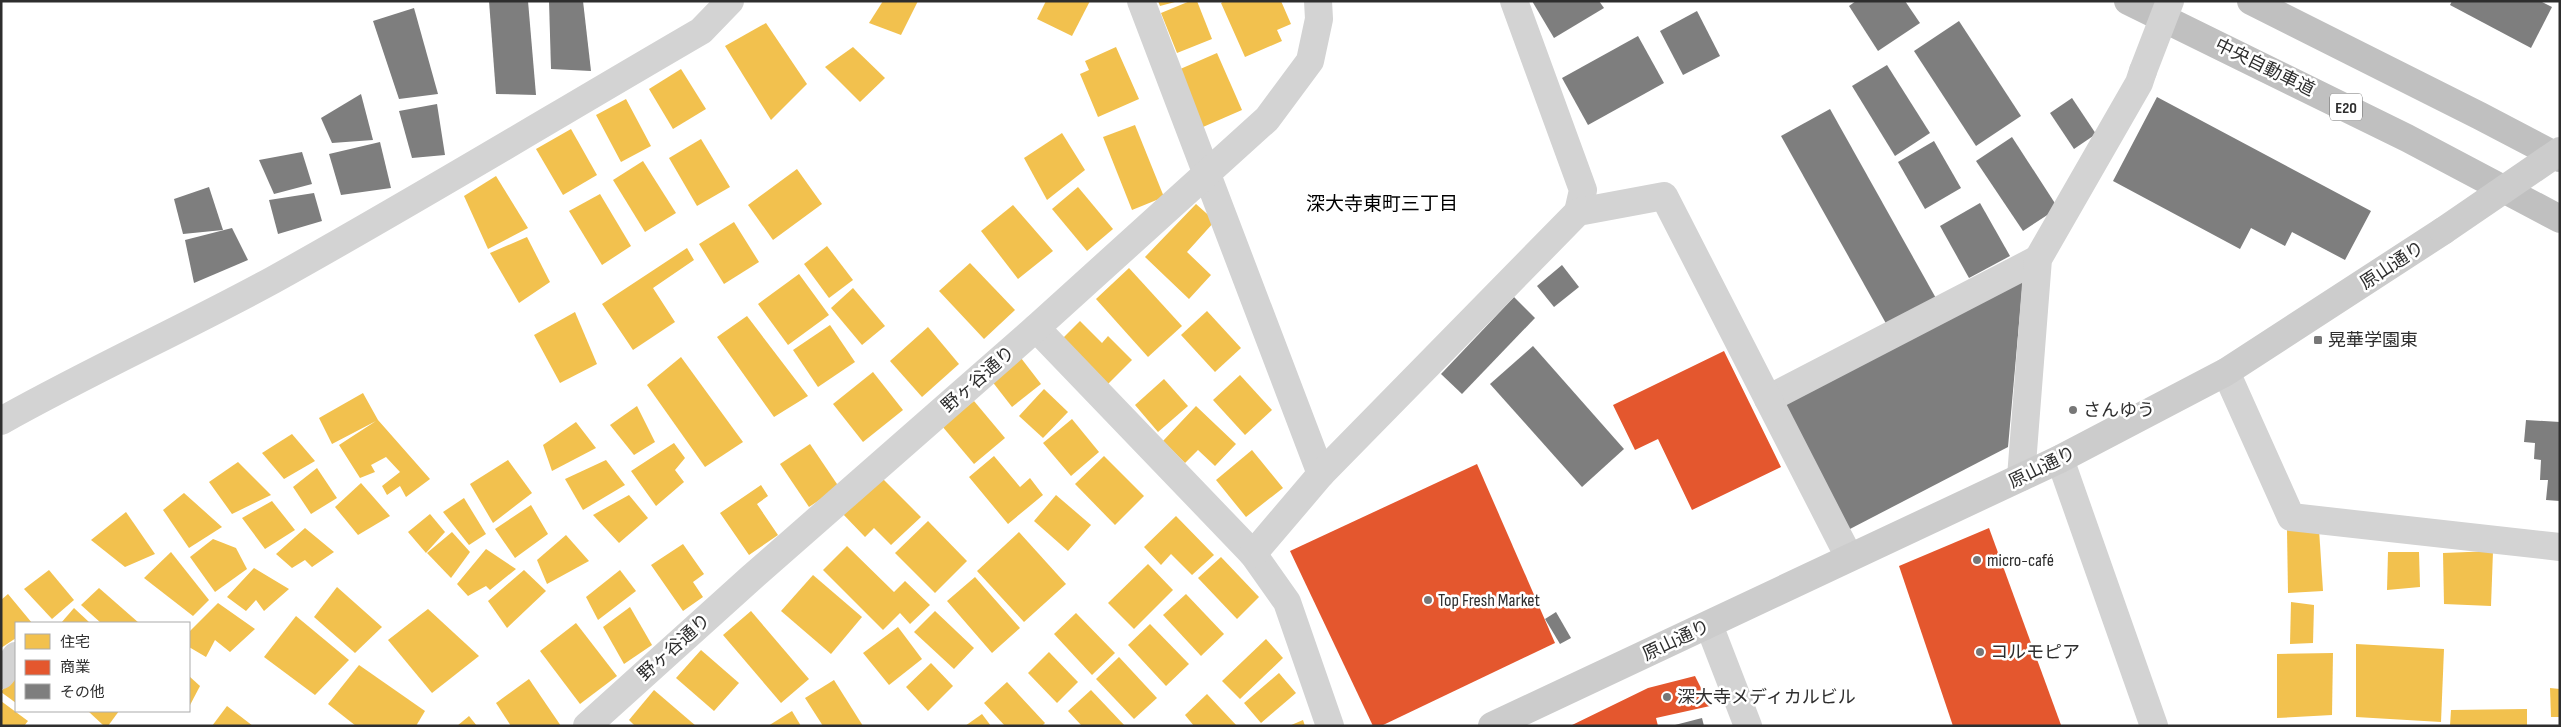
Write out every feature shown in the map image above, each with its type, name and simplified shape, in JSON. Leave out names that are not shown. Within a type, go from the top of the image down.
[{"type":"highway","name":"中央自動車道","points":[[2128,1],[2407,138],[2560,219]]},
{"type":"highway","points":[[2251,1],[2560,158]]},
{"type":"street","points":[[1,421],[82,376],[272,280],[410,201],[701,31],[730,1]]},
{"type":"street","points":[[1141,1],[1321,474]]},
{"type":"street","name":"野ヶ谷通り","points":[[587,726],[751,578],[1036,328],[1267,119],[1310,61],[1320,19],[1318,1]]},
{"type":"street","points":[[1253,554],[1321,474],[1578,212],[1583,190],[1514,1]]},
{"type":"street","points":[[2021,477],[2038,260],[2139,83],[2170,1]]},
{"type":"street","name":"原山通り","points":[[1492,726],[2060,459],[2226,372],[2443,231],[2560,151]]},
{"type":"street","points":[[1578,212],[1664,196],[1849,557]]},
{"type":"street","points":[[1768,399],[2038,260]]},
{"type":"street","points":[[1036,328],[1253,554],[1287,602],[1330,726]]},
{"type":"street","points":[[2226,372],[2291,517],[2560,547]]},
{"type":"street","points":[[2060,459],[2154,726]]},
{"type":"street","points":[[1708,625],[1748,726]]},
{"type":"street","points":[[1,674],[15,657]]},
{"type":"building: 住宅","points":[[883,1],[918,1],[901,35],[869,23]]},
{"type":"building: 住宅","points":[[1046,1],[1090,1],[1072,36],[1037,19]]},
{"type":"building: 住宅","points":[[1158,1],[1175,1],[1175,2],[1160,6]]},
{"type":"building: 住宅","points":[[1190,1],[1197,1],[1212,39],[1177,53],[1161,13]]},
{"type":"building: 住宅","points":[[1224,1],[1281,1],[1291,24],[1277,30],[1282,41],[1245,57],[1221,3]]},
{"type":"building: 住宅","points":[[766,23],[807,84],[771,120],[725,46]]},
{"type":"building: 住宅","points":[[853,47],[885,78],[860,102],[825,67]]},
{"type":"building: 住宅","points":[[1116,47],[1139,99],[1098,117],[1080,74],[1089,70],[1085,61]]},
{"type":"building: 住宅","points":[[1217,53],[1242,110],[1203,127],[1178,70]]},
{"type":"building: 住宅","points":[[681,69],[706,109],[673,129],[649,89]]},
{"type":"building: 住宅","points":[[626,99],[651,146],[621,162],[596,115]]},
{"type":"building: 住宅","points":[[1135,125],[1164,197],[1132,210],[1103,137]]},
{"type":"building: 住宅","points":[[571,129],[597,175],[563,195],[536,149]]},
{"type":"building: 住宅","points":[[1062,133],[1085,170],[1047,200],[1024,158]]},
{"type":"building: 住宅","points":[[701,139],[730,187],[697,206],[669,158]]},
{"type":"building: 住宅","points":[[643,161],[676,213],[645,232],[613,180]]},
{"type":"building: 住宅","points":[[797,169],[822,204],[773,240],[748,205]]},
{"type":"building: 住宅","points":[[496,176],[528,228],[488,249],[464,196]]},
{"type":"building: 住宅","points":[[1078,187],[1113,229],[1087,251],[1052,209]]},
{"type":"building: 住宅","points":[[600,194],[631,246],[602,265],[569,211]]},
{"type":"building: 住宅","points":[[1196,204],[1215,221],[1187,252],[1211,275],[1189,299],[1145,257]]},
{"type":"building: 住宅","points":[[1013,205],[1053,251],[1018,279],[981,231]]},
{"type":"building: 住宅","points":[[734,222],[759,262],[724,284],[699,244]]},
{"type":"building: 住宅","points":[[527,237],[550,282],[519,303],[490,253]]},
{"type":"building: 住宅","points":[[827,246],[853,280],[829,298],[804,264]]},
{"type":"building: 住宅","points":[[687,248],[694,260],[653,288],[675,322],[633,350],[602,304]]},
{"type":"building: 住宅","points":[[970,263],[1015,310],[984,339],[939,291]]},
{"type":"building: 住宅","points":[[1129,268],[1182,326],[1148,357],[1096,299]]},
{"type":"building: 住宅","points":[[799,274],[829,315],[788,345],[758,304]]},
{"type":"building: 住宅","points":[[853,288],[885,326],[862,345],[831,308]]},
{"type":"building: 住宅","points":[[1207,311],[1241,348],[1215,372],[1181,335]]},
{"type":"building: 住宅","points":[[575,312],[597,364],[560,383],[534,335]]},
{"type":"building: 住宅","points":[[747,316],[808,396],[774,417],[717,337]]},
{"type":"building: 住宅","points":[[1080,321],[1102,343],[1108,336],[1132,360],[1106,386],[1061,340]]},
{"type":"building: 住宅","points":[[830,325],[855,362],[818,387],[793,350]]},
{"type":"building: 住宅","points":[[928,327],[959,364],[922,397],[890,361]]},
{"type":"building: 住宅","points":[[681,357],[743,442],[705,467],[647,385]]},
{"type":"building: 住宅","points":[[1021,358],[1041,384],[1012,407],[991,380]]},
{"type":"building: 住宅","points":[[873,372],[903,410],[863,442],[833,404]]},
{"type":"building: 住宅","points":[[1240,375],[1272,410],[1245,435],[1213,400]]},
{"type":"building: 住宅","points":[[1164,379],[1188,406],[1158,432],[1135,405]]},
{"type":"building: 住宅","points":[[1044,389],[1068,412],[1043,438],[1019,416]]},
{"type":"building: 住宅","points":[[363,393],[378,420],[430,479],[406,497],[400,486],[387,495],[382,486],[400,472],[386,457],[371,465],[375,472],[360,478],[339,445],[376,421],[332,444],[319,418]]},
{"type":"building: 住宅","points":[[974,401],[1005,438],[974,464],[942,426]]},
{"type":"building: 住宅","points":[[637,406],[655,442],[634,455],[610,425]]},
{"type":"building: 住宅","points":[[1196,406],[1236,444],[1215,466],[1198,450],[1185,463],[1163,441]]},
{"type":"building: 住宅","points":[[1072,419],[1099,452],[1071,476],[1043,443]]},
{"type":"building: 住宅","points":[[576,422],[596,448],[552,471],[543,445]]},
{"type":"building: 住宅","points":[[292,434],[315,461],[284,479],[262,453]]},
{"type":"building: 住宅","points":[[674,443],[685,458],[675,470],[684,482],[656,506],[631,471]]},
{"type":"building: 住宅","points":[[810,444],[839,487],[809,507],[780,464]]},
{"type":"building: 住宅","points":[[1252,450],[1283,488],[1246,517],[1216,480]]},
{"type":"building: 住宅","points":[[994,456],[1020,487],[1030,478],[1043,495],[1008,524],[969,477]]},
{"type":"building: 住宅","points":[[1104,456],[1144,496],[1115,525],[1075,484]]},
{"type":"building: 住宅","points":[[508,460],[532,493],[493,523],[470,484]]},
{"type":"building: 住宅","points":[[606,460],[625,485],[583,510],[565,479]]},
{"type":"building: 住宅","points":[[238,462],[271,495],[232,514],[209,482]]},
{"type":"building: 住宅","points":[[317,468],[337,498],[311,514],[293,487]]},
{"type":"building: 住宅","points":[[879,475],[921,517],[891,545],[874,528],[865,537],[841,512]]},
{"type":"building: 住宅","points":[[361,483],[390,516],[358,535],[335,507]]},
{"type":"building: 住宅","points":[[761,485],[768,496],[757,504],[778,535],[749,555],[720,513]]},
{"type":"building: 住宅","points":[[184,493],[222,527],[189,548],[163,510]]},
{"type":"building: 住宅","points":[[629,495],[648,518],[619,543],[593,515]]},
{"type":"building: 住宅","points":[[1056,495],[1091,525],[1068,551],[1034,521]]},
{"type":"building: 住宅","points":[[464,498],[486,534],[469,545],[443,512]]},
{"type":"building: 住宅","points":[[272,501],[295,530],[265,549],[242,518]]},
{"type":"building: 住宅","points":[[531,505],[548,534],[515,558],[495,529]]},
{"type":"building: 住宅","points":[[126,512],[155,554],[125,567],[91,540]]},
{"type":"building: 住宅","points":[[430,514],[445,532],[426,553],[408,532]]},
{"type":"building: 住宅","points":[[1176,516],[1214,555],[1192,575],[1171,554],[1161,565],[1144,547]]},
{"type":"building: 住宅","points":[[928,521],[967,561],[935,593],[895,553]]},
{"type":"building: 住宅","points":[[305,528],[334,552],[312,567],[305,560],[292,568],[276,554]]},
{"type":"building: 住宅","points":[[2319,529],[2323,591],[2288,593],[2287,530]]},
{"type":"building: 住宅","points":[[452,532],[470,552],[451,578],[427,553]]},
{"type":"building: 住宅","points":[[1019,532],[1066,584],[1024,622],[977,571]]},
{"type":"building: 住宅","points":[[566,535],[589,561],[547,584],[537,560]]},
{"type":"building: 住宅","points":[[213,539],[236,548],[247,569],[215,592],[190,557]]},
{"type":"building: 住宅","points":[[683,544],[704,574],[693,582],[703,597],[683,611],[651,565]]},
{"type":"building: 住宅","points":[[847,546],[894,592],[905,581],[930,605],[910,624],[900,613],[883,630],[823,570]]},
{"type":"building: 住宅","points":[[486,549],[516,569],[490,590],[486,586],[468,596],[457,584]]},
{"type":"building: 住宅","points":[[2493,551],[2491,606],[2444,604],[2443,553]]},
{"type":"building: 住宅","points":[[171,552],[209,600],[193,616],[144,578]]},
{"type":"building: 住宅","points":[[2388,552],[2419,552],[2420,587],[2387,590]]},
{"type":"building: 住宅","points":[[1221,557],[1259,597],[1237,619],[1198,578]]},
{"type":"building: 住宅","points":[[1148,564],[1173,590],[1134,629],[1108,603]]},
{"type":"building: 住宅","points":[[254,568],[289,589],[264,611],[256,600],[246,611],[227,597]]},
{"type":"building: 住宅","points":[[49,570],[74,600],[52,619],[24,589]]},
{"type":"building: 住宅","points":[[524,570],[546,591],[507,628],[488,601]]},
{"type":"building: 住宅","points":[[620,570],[636,591],[598,620],[586,597]]},
{"type":"building: 住宅","points":[[813,575],[862,617],[831,654],[781,611]]},
{"type":"building: 住宅","points":[[975,577],[1020,628],[992,653],[947,601]]},
{"type":"building: 住宅","points":[[337,587],[382,627],[355,653],[314,617]]},
{"type":"building: 住宅","points":[[99,588],[138,622],[100,622],[81,605]]},
{"type":"building: 住宅","points":[[8,594],[31,622],[15,622],[15,639],[1,648],[1,600]]},
{"type":"building: 住宅","points":[[1186,594],[1224,634],[1201,656],[1163,615]]},
{"type":"building: 住宅","points":[[2291,602],[2314,605],[2313,643],[2290,644]]},
{"type":"building: 住宅","points":[[218,603],[255,629],[230,652],[215,640],[206,657],[190,648],[190,631]]},
{"type":"building: 住宅","points":[[630,607],[652,645],[624,664],[603,627]]},
{"type":"building: 住宅","points":[[74,608],[89,622],[62,622]]},
{"type":"building: 住宅","points":[[428,609],[479,656],[432,693],[388,640]]},
{"type":"building: 住宅","points":[[751,611],[809,679],[781,703],[723,635]]},
{"type":"building: 住宅","points":[[935,611],[974,648],[954,669],[914,632]]},
{"type":"building: 住宅","points":[[1076,613],[1115,653],[1092,675],[1054,634]]},
{"type":"building: 住宅","points":[[296,616],[349,660],[315,695],[264,657]]},
{"type":"building: 住宅","points":[[576,623],[617,676],[580,704],[540,651]]},
{"type":"building: 住宅","points":[[1150,624],[1189,664],[1166,686],[1128,645]]},
{"type":"building: 住宅","points":[[898,627],[922,659],[889,685],[863,653]]},
{"type":"building: 住宅","points":[[1266,639],[1283,658],[1240,699],[1222,681]]},
{"type":"building: 住宅","points":[[2356,644],[2444,649],[2441,722],[2356,717]]},
{"type":"building: 住宅","points":[[701,650],[739,683],[714,711],[676,678]]},
{"type":"building: 住宅","points":[[1049,652],[1078,682],[1057,703],[1028,673]]},
{"type":"building: 住宅","points":[[2333,653],[2332,715],[2277,718],[2277,654]]},
{"type":"building: 住宅","points":[[1119,657],[1157,698],[1134,719],[1096,679]]},
{"type":"building: 住宅","points":[[931,663],[953,686],[928,711],[906,687]]},
{"type":"building: 住宅","points":[[359,665],[425,711],[416,726],[356,726],[328,704]]},
{"type":"building: 住宅","points":[[1279,673],[1296,693],[1261,723],[1244,703]]},
{"type":"building: 住宅","points":[[15,674],[15,702],[1,692]]},
{"type":"building: 住宅","points":[[190,677],[200,686],[190,705]]},
{"type":"building: 住宅","points":[[529,679],[561,726],[511,726],[496,703]]},
{"type":"building: 住宅","points":[[834,680],[863,726],[823,726],[805,698]]},
{"type":"building: 住宅","points":[[1007,682],[1045,723],[1042,726],[1005,726],[984,703]]},
{"type":"building: 住宅","points":[[2550,688],[2560,689],[2560,717],[2551,717]]},
{"type":"building: 住宅","points":[[654,690],[696,726],[635,726],[629,720]]},
{"type":"building: 住宅","points":[[1091,690],[1125,726],[1082,726],[1068,711]]},
{"type":"building: 住宅","points":[[1207,694],[1237,726],[1194,726],[1185,715]]},
{"type":"building: 住宅","points":[[1,701],[28,721],[24,726],[1,726]]},
{"type":"building: 住宅","points":[[227,706],[253,726],[212,726]]},
{"type":"building: 住宅","points":[[2527,709],[2527,726],[2450,726],[2451,710]]},
{"type":"building: 住宅","points":[[792,711],[801,726],[768,726]]},
{"type":"building: 住宅","points":[[89,712],[118,712],[108,726],[104,726]]},
{"type":"building: 住宅","points":[[982,714],[991,726],[965,726]]},
{"type":"building: 住宅","points":[[469,716],[477,726],[457,726]]},
{"type":"building: 住宅","points":[[1303,720],[1305,726],[1289,726]]},
{"type":"building: 商業","points":[[1724,351],[1781,467],[1692,510],[1658,439],[1635,450],[1613,405]]},
{"type":"building: 商業","points":[[1477,464],[1555,643],[1381,726],[1373,726],[1290,551]]},
{"type":"building: 商業","points":[[1989,528],[2061,725],[1953,726],[1899,566]]},
{"type":"building: 商業","name":"深大寺メディカルビル","points":[[1695,676],[1710,706],[1656,718],[1658,726],[1570,726],[1648,688]]},
{"type":"building: その他","points":[[489,1],[528,1],[536,95],[496,94]]},
{"type":"building: その他","points":[[549,1],[583,1],[591,71],[551,69]]},
{"type":"building: その他","points":[[1532,1],[1599,1],[1604,8],[1554,38]]},
{"type":"building: その他","points":[[1856,1],[1905,1],[1920,23],[1878,51],[1849,6]]},
{"type":"building: その他","points":[[2452,1],[2540,1],[2552,7],[2531,48],[2450,5]]},
{"type":"building: その他","points":[[414,8],[438,94],[399,99],[373,21]]},
{"type":"building: その他","points":[[1697,11],[1720,56],[1683,75],[1660,31]]},
{"type":"building: その他","points":[[1959,21],[2021,116],[1976,146],[1914,51]]},
{"type":"building: その他","points":[[1638,36],[1664,83],[1588,125],[1562,78]]},
{"type":"building: その他","points":[[1887,65],[1930,133],[1895,156],[1852,86]]},
{"type":"building: その他","points":[[361,94],[373,140],[332,143],[321,118]]},
{"type":"building: その他","points":[[2157,97],[2371,211],[2345,260],[2292,232],[2285,246],[2251,228],[2240,249],[2113,181]]},
{"type":"building: その他","points":[[2072,98],[2096,134],[2074,149],[2050,113]]},
{"type":"building: その他","points":[[437,104],[445,155],[412,158],[399,111]]},
{"type":"building: その他","points":[[1830,109],[1937,300],[1888,327],[1781,136]]},
{"type":"building: その他","points":[[2012,137],[2058,208],[2023,231],[1976,161]]},
{"type":"building: その他","points":[[1934,141],[1961,188],[1925,209],[1898,162]]},
{"type":"building: その他","points":[[380,142],[391,188],[341,195],[329,154]]},
{"type":"building: その他","points":[[302,152],[312,184],[274,194],[259,160]]},
{"type":"building: その他","points":[[209,187],[223,230],[183,234],[174,199]]},
{"type":"building: その他","points":[[314,193],[322,221],[278,234],[269,200]]},
{"type":"building: その他","points":[[1980,203],[2010,256],[1969,278],[1940,226]]},
{"type":"building: その他","points":[[232,228],[248,260],[194,283],[185,240]]},
{"type":"building: その他","points":[[1562,265],[1579,287],[1554,307],[1537,286]]},
{"type":"building: その他","points":[[2023,279],[2008,447],[1848,530],[1783,402]]},
{"type":"building: その他","points":[[1514,297],[1535,318],[1462,394],[1441,374]]},
{"type":"building: その他","points":[[1533,346],[1624,449],[1582,487],[1490,384]]},
{"type":"building: その他","points":[[2526,420],[2560,422],[2560,501],[2546,500],[2548,480],[2540,480],[2541,460],[2534,459],[2535,443],[2524,442]]},
{"type":"building: その他","points":[[1556,612],[1571,638],[1560,644],[1545,619]]},
{"type":"building: その他","points":[[1702,718],[1704,726],[1675,726],[1675,725]]},
{"type":"place","name":"晃華学園東","points":[[2318,340]]},
{"type":"place","name":"さんゆう","points":[[2073,410]]},
{"type":"place","name":"micro-café","points":[[1977,560]]},
{"type":"place","name":"Top Fresh Market","points":[[1428,600]]},
{"type":"place","name":"コルモピア","points":[[1980,652]]},
{"type":"place","name":"深大寺メディカルビル","points":[[1667,697]]},
{"type":"district","name":"深大寺東町三丁目","points":[[1382,203]]}]
